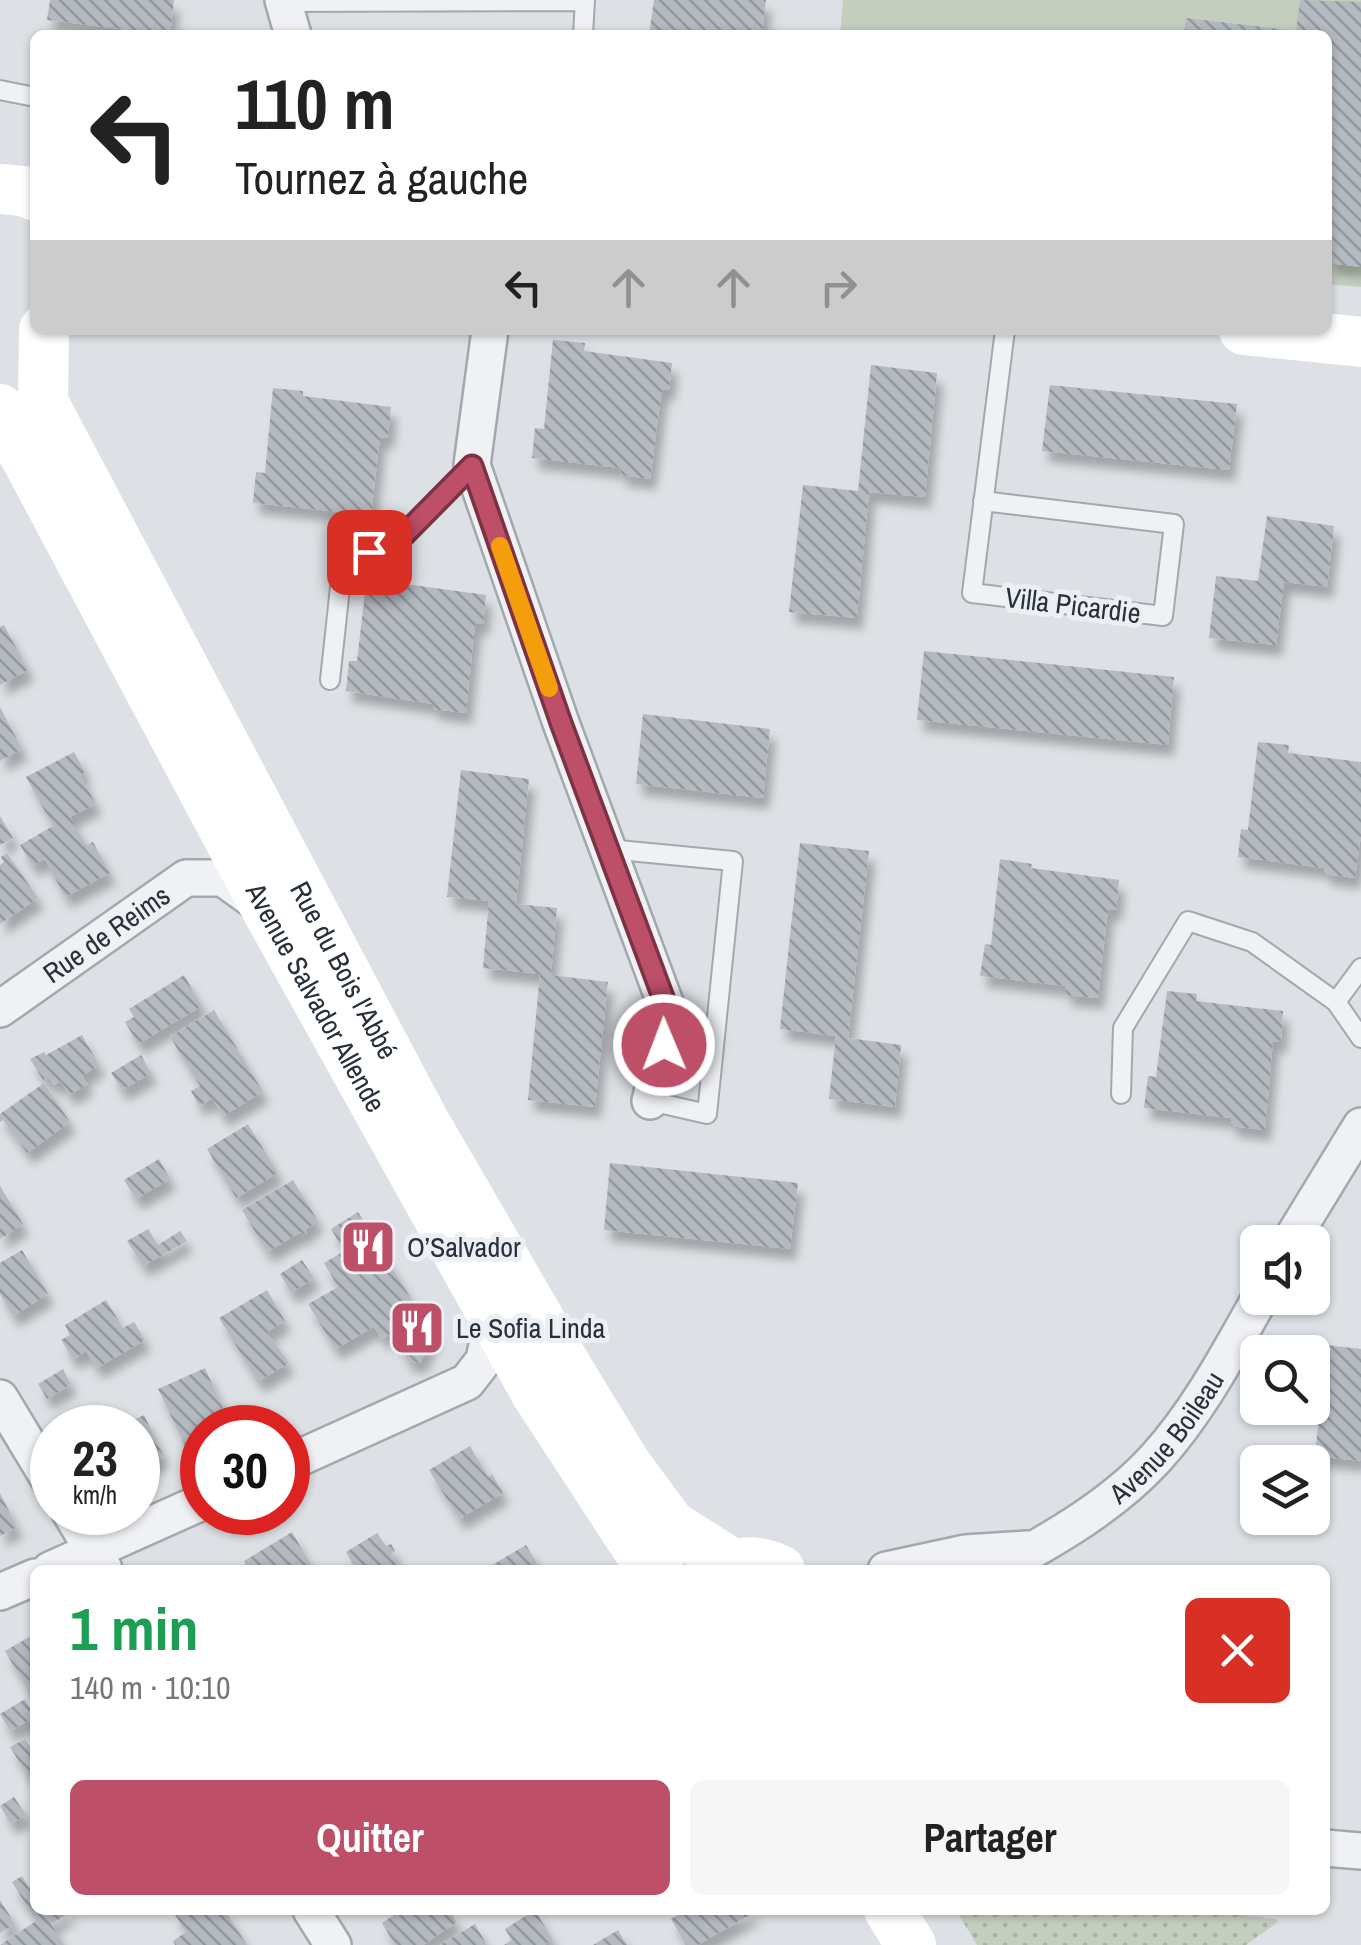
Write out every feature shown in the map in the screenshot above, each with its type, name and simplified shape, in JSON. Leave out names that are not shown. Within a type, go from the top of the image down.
[{"type":"main road","points":[[0,189],[30,194]]},
{"type":"main road","points":[[0,337],[30,332]]},
{"type":"main road","name":"Rue du Bois l'Abbé","points":[[44,335],[43,402],[424,1121],[626,1464],[671,1525],[722,1565]]},
{"type":"main road","points":[[1293,335],[1361,342]]},
{"type":"main road","name":"Avenue Salvador Allende","points":[[0,409],[268,912],[496,1321],[546,1409],[653,1565]]},
{"type":"main road","points":[[728,1565],[750,1561],[763,1565]]},
{"type":"main road","points":[[853,1915],[871,1945]]},
{"type":"main road","points":[[892,1915],[911,1945]]},
{"type":"street","points":[[489,335],[472,466],[670,1016],[650,1101]]},
{"type":"street","name":"Rue de Reims","points":[[0,1009],[186,878],[223,878],[268,912]]},
{"type":"street","points":[[1300,1225],[1361,1126]]},
{"type":"street","name":"Avenue Boileau","points":[[1006,1565],[1104,1504],[1154,1460],[1210,1384],[1250,1315]]},
{"type":"street","points":[[310,1453],[466,1382],[484,1360],[490,1330],[496,1321]]},
{"type":"street","points":[[0,1398],[30,1448]]},
{"type":"street","points":[[83,1535],[98,1561],[180,1514]]},
{"type":"street","points":[[908,1565],[965,1552],[1038,1548]]},
{"type":"street","points":[[0,1592],[30,1578]]},
{"type":"street","points":[[1330,1849],[1361,1852]]},
{"type":"street","points":[[315,1915],[333,1945]]},
{"type":"lane","points":[[287,12],[585,1],[583,30]]},
{"type":"lane","points":[[0,90],[30,96]]},
{"type":"lane","name":"Villa Picardie","points":[[983,501],[1174,524],[1163,616],[972,593],[983,501],[1004,335]]},
{"type":"lane","points":[[330,680],[343,560],[395,544],[472,466]]},
{"type":"lane","points":[[608,848],[733,862],[707,1114],[650,1101]]},
{"type":"lane","points":[[1121,1094],[1122,1028],[1188,920],[1252,942],[1336,1002],[1361,1038]]},
{"type":"lane","points":[[1336,1002],[1361,968]]},
{"type":"green space","points":[[843,0],[1361,0],[1361,287],[1332,284],[1332,30],[840,30]]},
{"type":"green space","points":[[959,1915],[1241,1915],[1278,1922],[1246,1945],[977,1945]]},
{"type":"building","points":[[50,0],[174,0],[171,30],[130,30],[47,20]]},
{"type":"building","points":[[654,0],[766,0],[763,30],[650,30]]},
{"type":"building","points":[[1300,0],[1361,2],[1361,267],[1332,263],[1332,30],[1296,30]]},
{"type":"building","points":[[1186,18],[1288,30],[1185,30]]},
{"type":"building","points":[[553,340],[585,343],[584,351],[672,363],[669,390],[662,389],[650,479],[620,475],[621,468],[532,458],[535,428],[544,429]]},
{"type":"building","points":[[871,365],[937,373],[925,497],[869,492],[857,618],[789,612],[803,485],[858,491]]},
{"type":"building","points":[[1050,385],[1237,404],[1229,470],[1042,451]]},
{"type":"building","points":[[273,388],[303,391],[303,396],[391,407],[388,438],[380,437],[370,524],[340,520],[341,512],[253,503],[256,472],[265,473]]},
{"type":"building","points":[[1267,516],[1334,526],[1327,587],[1284,582],[1276,645],[1209,638],[1216,576],[1258,581]]},
{"type":"building","points":[[367,576],[486,595],[483,624],[475,624],[466,713],[346,691],[349,661],[357,661]]},
{"type":"building","points":[[4,625],[28,670],[0,685],[0,627]]},
{"type":"building","points":[[924,651],[1174,677],[1168,745],[917,720]]},
{"type":"building","points":[[0,707],[22,749],[0,761]]},
{"type":"building","points":[[643,714],[770,729],[763,798],[636,784]]},
{"type":"building","points":[[1258,742],[1289,745],[1288,753],[1361,762],[1361,835],[1355,878],[1324,874],[1325,868],[1238,857],[1241,829],[1248,830]]},
{"type":"building","points":[[74,752],[85,772],[80,775],[96,804],[70,817],[86,845],[93,842],[110,873],[65,897],[45,859],[32,866],[20,845],[53,826],[26,777]]},
{"type":"building","points":[[461,770],[529,779],[516,904],[557,908],[551,975],[608,982],[595,1107],[528,1100],[540,974],[483,968],[489,901],[447,897]]},
{"type":"building","points":[[0,816],[13,838],[0,845]]},
{"type":"building","points":[[800,843],[869,851],[848,1038],[901,1045],[895,1107],[829,1099],[836,1036],[780,1029]]},
{"type":"building","points":[[7,853],[38,898],[0,924],[0,865],[4,862],[1,857]]},
{"type":"building","points":[[1000,859],[1032,864],[1031,868],[1119,880],[1116,910],[1108,909],[1098,998],[1065,995],[1066,986],[980,976],[985,944],[991,945]]},
{"type":"building","points":[[184,975],[202,1006],[138,1044],[125,1022],[134,1017],[129,1009]]},
{"type":"building","points":[[1167,991],[1197,994],[1196,1001],[1283,1011],[1281,1042],[1273,1041],[1265,1130],[1231,1126],[1231,1118],[1144,1108],[1148,1076],[1156,1077]]},
{"type":"building","points":[[214,1010],[263,1092],[223,1116],[212,1098],[199,1106],[191,1091],[200,1086],[170,1037]]},
{"type":"building","points":[[82,1035],[99,1065],[82,1076],[88,1084],[69,1095],[61,1081],[54,1085],[48,1077],[43,1080],[30,1059],[44,1052],[46,1055]]},
{"type":"building","points":[[141,1055],[151,1073],[122,1090],[111,1073]]},
{"type":"building","points":[[44,1083],[70,1122],[27,1153],[3,1120],[0,1122],[0,1114]]},
{"type":"building","points":[[248,1124],[278,1173],[236,1198],[207,1149]]},
{"type":"building","points":[[159,1159],[170,1179],[136,1199],[124,1180]]},
{"type":"building","points":[[610,1163],[798,1183],[790,1249],[604,1230]]},
{"type":"building","points":[[293,1180],[318,1221],[305,1230],[307,1233],[301,1232],[267,1252],[242,1210]]},
{"type":"building","points":[[0,1186],[23,1224],[0,1239]]},
{"type":"building","points":[[358,1212],[434,1336],[420,1363],[408,1361],[392,1334],[382,1339],[374,1327],[335,1349],[308,1304],[338,1287],[324,1263],[344,1251],[331,1229]]},
{"type":"building","points":[[148,1229],[158,1245],[180,1231],[187,1241],[143,1266],[127,1241]]},
{"type":"building","points":[[22,1250],[48,1294],[13,1316],[0,1294],[0,1263]]},
{"type":"building","points":[[302,1260],[314,1278],[291,1293],[280,1274]]},
{"type":"building","points":[[267,1290],[285,1321],[267,1332],[289,1363],[258,1382],[219,1318]]},
{"type":"building","points":[[106,1300],[123,1328],[134,1322],[145,1340],[97,1368],[86,1351],[73,1359],[61,1340],[70,1335],[65,1325]]},
{"type":"building","points":[[1330,1345],[1361,1349],[1361,1461],[1330,1458],[1330,1445],[1316,1445],[1318,1425],[1330,1425]]},
{"type":"building","points":[[205,1368],[222,1405],[180,1405],[180,1435],[158,1389]]},
{"type":"building","points":[[63,1369],[71,1384],[47,1399],[38,1384]]},
{"type":"building","points":[[470,1446],[488,1477],[492,1474],[503,1493],[459,1519],[429,1470]]},
{"type":"building","points":[[0,1493],[17,1527],[0,1536]]},
{"type":"building","points":[[377,1533],[386,1546],[391,1544],[397,1565],[353,1565],[346,1552]]},
{"type":"building","points":[[287,1535],[294,1535],[311,1565],[246,1565],[244,1561]]},
{"type":"building","points":[[526,1545],[538,1565],[492,1565]]},
{"type":"building","points":[[30,1636],[30,1694],[5,1651]]},
{"type":"building","points":[[25,1699],[30,1708],[30,1720],[10,1731],[0,1714]]},
{"type":"building","points":[[25,1739],[30,1747],[30,1779],[10,1747]]},
{"type":"building","points":[[14,1797],[26,1815],[11,1824],[0,1806]]},
{"type":"building","points":[[22,1876],[30,1890],[30,1911],[12,1882]]},
{"type":"building","points":[[0,1900],[15,1924],[0,1933]]},
{"type":"building","points":[[32,1915],[66,1915],[51,1924],[64,1945],[0,1945],[36,1921]]},
{"type":"building","points":[[175,1915],[228,1915],[247,1945],[175,1945],[173,1941],[186,1932]]},
{"type":"building","points":[[394,1915],[452,1915],[457,1922],[423,1945],[395,1945],[382,1923]]},
{"type":"building","points":[[527,1915],[538,1915],[553,1940],[544,1945],[504,1945],[512,1940],[505,1929]]},
{"type":"building","points":[[678,1915],[749,1915],[698,1945],[686,1945],[671,1919]]},
{"type":"building","points":[[475,1924],[487,1945],[440,1945]]},
{"type":"building","points":[[618,1930],[627,1945],[593,1945]]},
{"type":"slow traffic","points":[[500,546],[549,688]]},
{"type":"place","name":"O’Salvador","points":[[368,1247]]},
{"type":"place","name":"Le Sofia Linda","points":[[417,1328]]},
{"type":"route","points":[[369,552],[395,544],[472,466],[561,723],[670,1016],[664,1045]]}]
